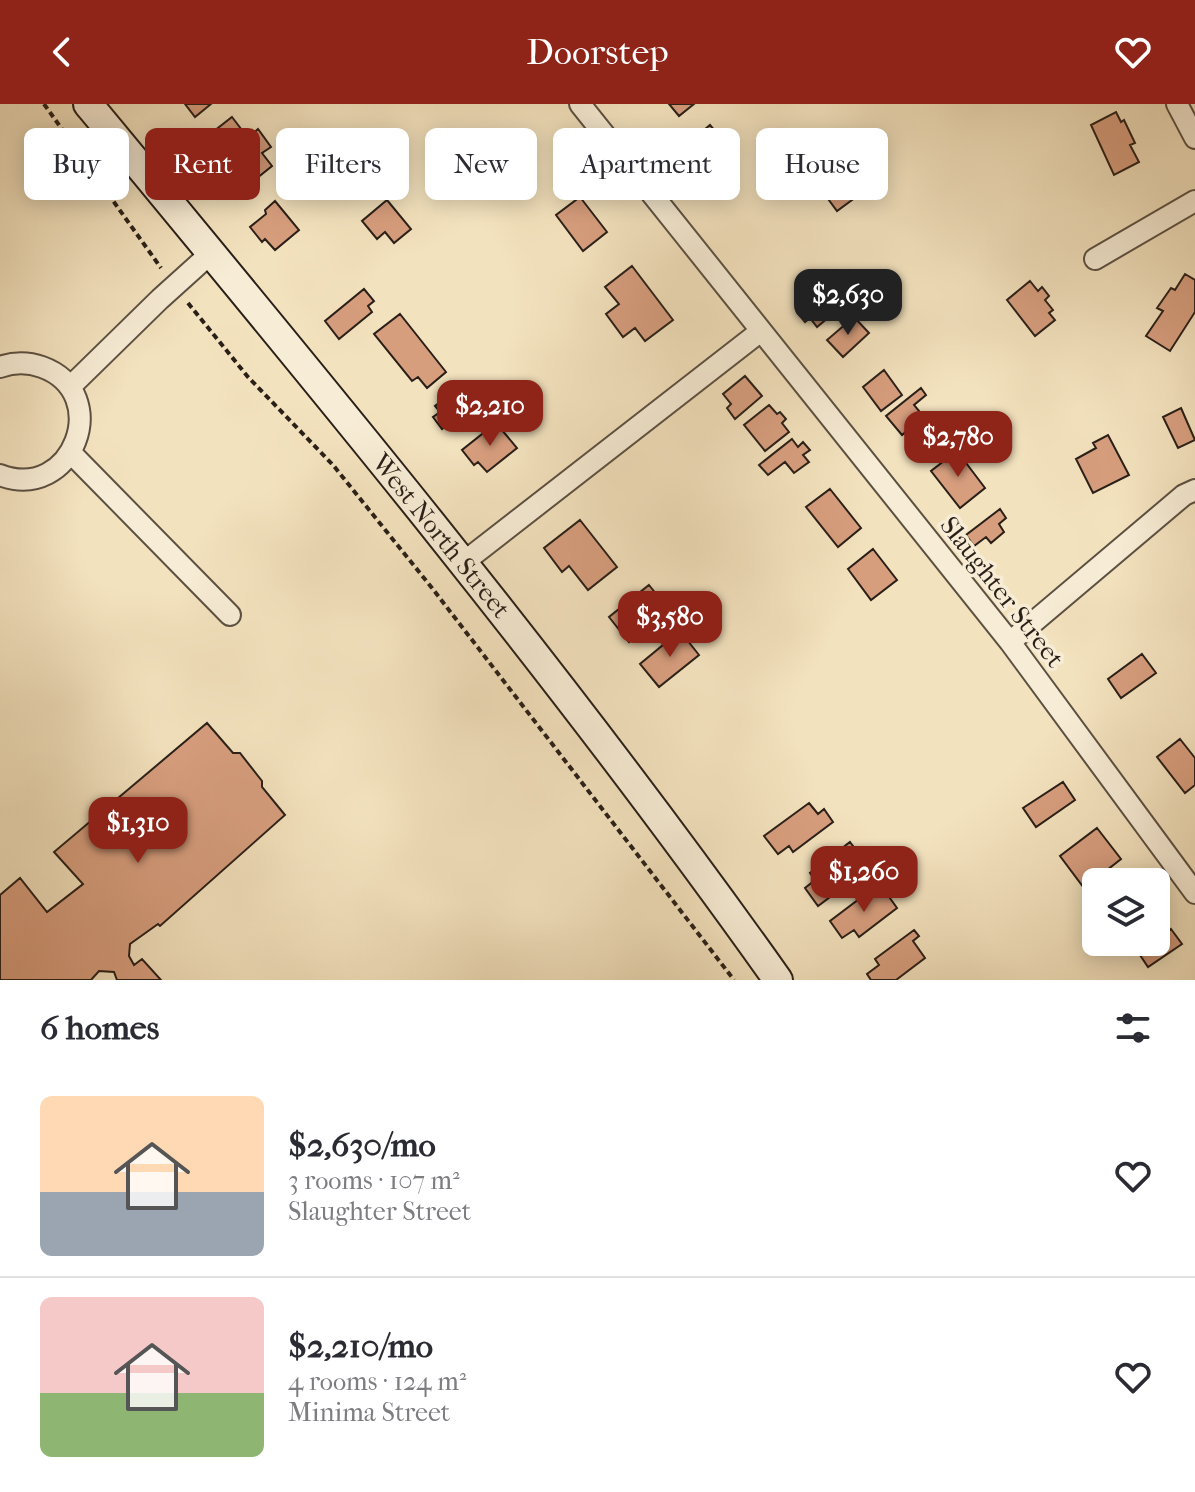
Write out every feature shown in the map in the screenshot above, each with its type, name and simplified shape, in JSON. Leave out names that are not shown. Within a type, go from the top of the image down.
[{"type":"main road","name":"West North Street","points":[[88,104],[464,562],[681,842],[778,980]]},
{"type":"street","name":"Slaughter Street","points":[[580,104],[1010,642],[1195,893]]},
{"type":"street","points":[[1177,104],[1195,138]]},
{"type":"street","points":[[1095,259],[1195,201]]},
{"type":"street","points":[[70,387],[211,253]]},
{"type":"street","points":[[464,562],[761,331]]},
{"type":"street","points":[[0,367],[19,363],[48,369],[70,387],[76,400],[80,427],[71,453],[62,464],[37,478],[22,480],[0,475]]},
{"type":"street","points":[[71,453],[230,615]]},
{"type":"street","points":[[1010,642],[1172,505],[1195,490]]},
{"type":"path","points":[[44,104],[174,286],[248,377],[343,477],[452,613],[734,980]]},
{"type":"building","points":[[185,104],[211,104],[195,117]]},
{"type":"building","points":[[669,104],[694,104],[679,116]]},
{"type":"building","points":[[1116,112],[1121,122],[1124,120],[1135,143],[1130,145],[1139,162],[1114,175],[1091,125]]},
{"type":"building","points":[[232,117],[240,128],[218,128]]},
{"type":"building","points":[[260,132],[271,147],[262,153],[272,166],[260,176]]},
{"type":"building","points":[[387,200],[411,229],[394,243],[385,232],[377,239],[362,221]]},
{"type":"building","points":[[576,200],[582,200],[607,232],[583,251],[556,215]]},
{"type":"building","points":[[829,200],[852,200],[837,211]]},
{"type":"building","points":[[275,201],[299,230],[275,250],[265,239],[262,242],[250,227],[266,214],[265,210]]},
{"type":"building","points":[[632,266],[673,320],[645,341],[635,328],[623,337],[606,314],[619,304],[605,287]]},
{"type":"building","points":[[1185,274],[1195,280],[1195,312],[1170,351],[1146,336],[1163,311],[1157,308],[1171,288],[1175,290]]},
{"type":"building","points":[[821,281],[834,297],[839,292],[847,302],[817,327],[810,318],[805,322],[797,312],[801,308],[796,302]]},
{"type":"building","points":[[1030,281],[1038,291],[1042,287],[1049,296],[1045,300],[1053,310],[1049,313],[1055,320],[1035,336],[1007,300]]},
{"type":"building","points":[[364,289],[374,301],[368,306],[372,312],[339,339],[325,321]]},
{"type":"building","points":[[400,314],[446,372],[427,388],[418,377],[412,381],[374,334]]},
{"type":"building","points":[[854,317],[869,333],[843,357],[827,340]]},
{"type":"building","points":[[884,370],[902,395],[881,411],[863,387]]},
{"type":"building","points":[[745,376],[762,396],[735,419],[727,408],[731,404],[723,394]]},
{"type":"building","points":[[460,387],[477,408],[453,428],[449,423],[442,429],[433,417],[440,412],[435,406]]},
{"type":"building","points":[[921,388],[926,395],[914,405],[924,417],[902,435],[886,416]]},
{"type":"building","points":[[769,405],[786,419],[782,423],[789,432],[765,451],[744,425]]},
{"type":"building","points":[[1181,408],[1195,440],[1178,448],[1163,417]]},
{"type":"building","points":[[496,423],[517,448],[487,472],[478,462],[474,465],[462,450]]},
{"type":"building","points":[[1108,435],[1129,475],[1093,493],[1076,459],[1096,448],[1093,443]]},
{"type":"building","points":[[792,439],[798,447],[803,442],[810,450],[803,455],[809,462],[794,473],[785,462],[768,475],[759,465]]},
{"type":"building","points":[[957,451],[985,488],[960,508],[931,471]]},
{"type":"building","points":[[830,489],[861,528],[838,547],[806,507]]},
{"type":"building","points":[[1000,509],[1006,518],[999,524],[1004,532],[991,543],[986,537],[974,546],[966,535]]},
{"type":"building","points":[[580,520],[617,567],[588,590],[569,566],[562,572],[544,548]]},
{"type":"building","points":[[873,549],[897,580],[871,600],[848,569]]},
{"type":"building","points":[[649,585],[669,610],[629,642],[609,617]]},
{"type":"building","points":[[680,631],[699,655],[659,687],[640,664]]},
{"type":"building","points":[[1142,654],[1156,673],[1121,698],[1108,679]]},
{"type":"building","points":[[207,723],[233,753],[240,753],[285,815],[160,926],[158,924],[130,944],[129,956],[134,965],[142,959],[161,980],[117,980],[114,972],[99,971],[91,980],[0,980],[0,895],[20,878],[47,912],[83,884],[54,852]]},
{"type":"building","points":[[1180,739],[1195,758],[1195,785],[1185,793],[1157,757]]},
{"type":"building","points":[[1063,782],[1075,800],[1036,827],[1023,808]]},
{"type":"building","points":[[809,803],[818,814],[824,809],[833,822],[793,852],[789,846],[778,854],[764,836]]},
{"type":"building","points":[[1097,828],[1121,859],[1110,868],[1082,868],[1082,885],[1060,856]]},
{"type":"building","points":[[850,842],[862,858],[854,863],[862,873],[818,906],[805,888],[815,880],[810,873]]},
{"type":"building","points":[[875,887],[882,897],[887,894],[897,908],[859,937],[854,930],[842,938],[830,921]]},
{"type":"building","points":[[914,930],[919,936],[913,941],[925,958],[896,980],[871,980],[867,974],[879,965],[875,959]]},
{"type":"building","points":[[1170,930],[1182,944],[1170,952]]},
{"type":"building","points":[[1141,956],[1164,956],[1148,967]]}]
